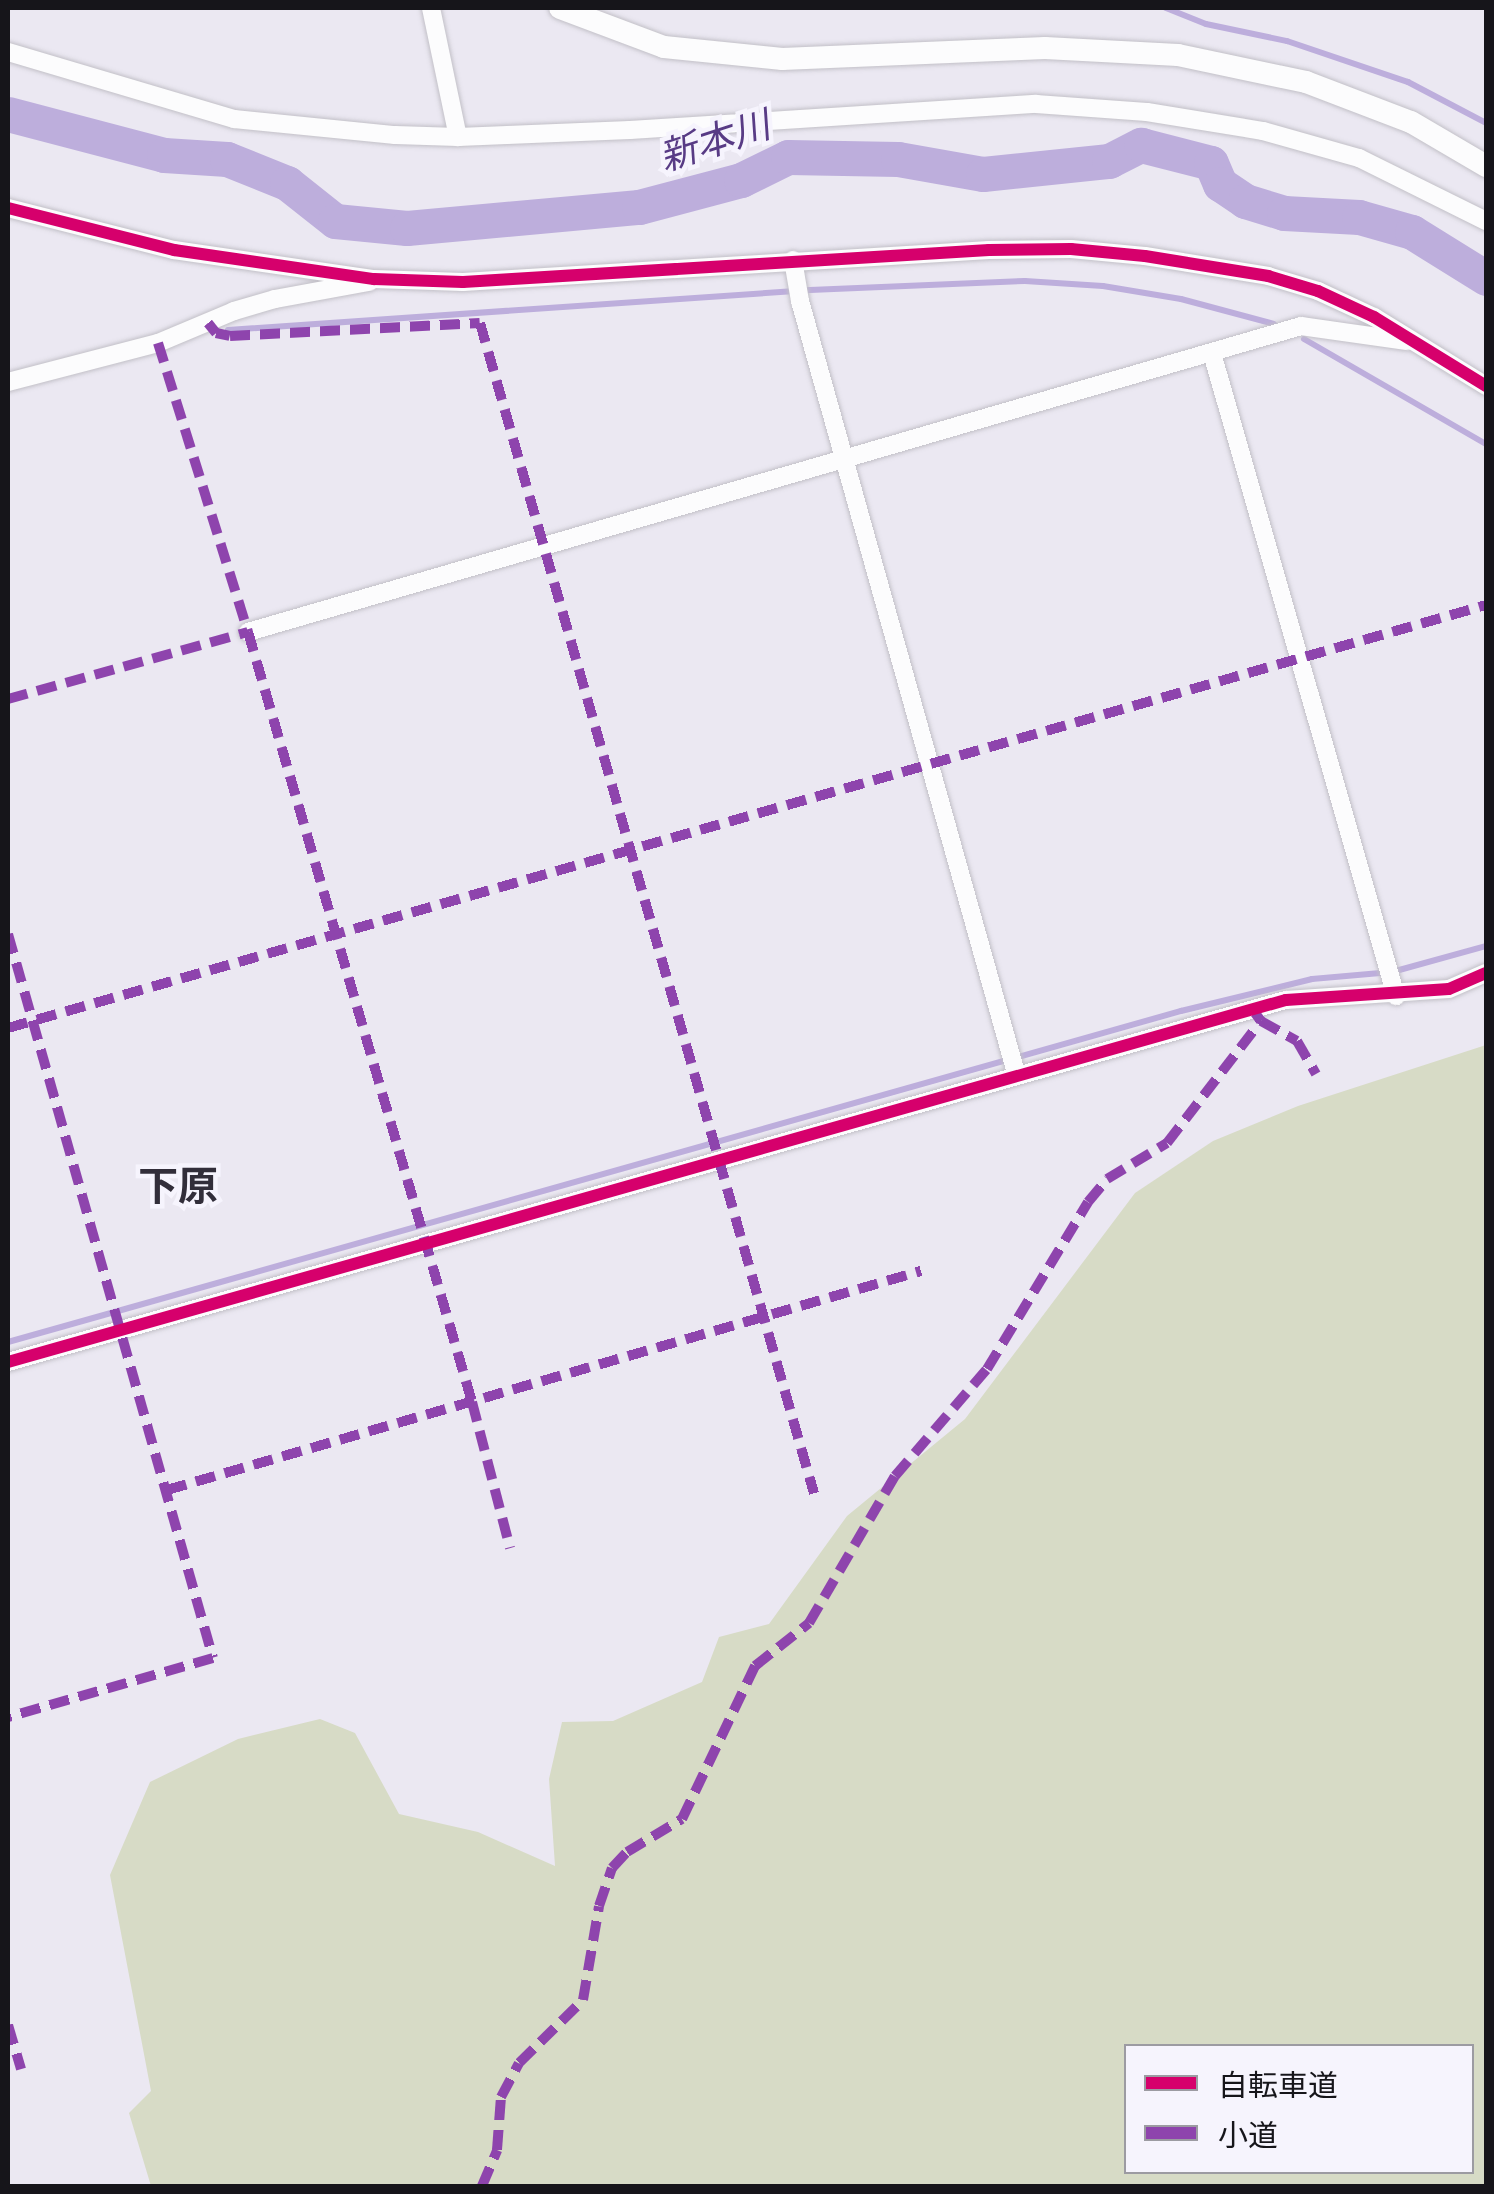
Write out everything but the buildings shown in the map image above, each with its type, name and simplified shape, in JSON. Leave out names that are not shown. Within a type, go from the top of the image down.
[{"type":"street","points":[[431,8],[458,138]]},
{"type":"street","points":[[560,8],[664,47],[782,60],[1045,48],[1178,55],[1306,82],[1412,122],[1486,166]]},
{"type":"street","points":[[8,52],[234,120],[458,138],[1036,104],[1110,109],[1263,132],[1360,158],[1486,221]]},
{"type":"street","points":[[8,208],[174,250],[374,279],[463,282],[989,250],[1071,249],[1145,256],[1268,276],[1318,292],[1418,343],[1486,386]]},
{"type":"street","points":[[793,260],[800,300],[843,458],[1016,1073]]},
{"type":"street","points":[[8,382],[158,343],[248,307],[364,286],[374,279]]},
{"type":"street","points":[[248,632],[1301,326],[1418,343]]},
{"type":"street","points":[[1212,353],[1396,996]]},
{"type":"street","points":[[8,1362],[1016,1073],[1286,1000],[1396,996],[1448,989],[1486,973]]},
{"type":"green space","points":[[1486,1045],[1486,2186],[151,2186],[129,2113],[151,2091],[110,1875],[150,1782],[238,1739],[320,1719],[355,1733],[399,1814],[478,1832],[555,1866],[549,1779],[562,1722],[613,1721],[702,1682],[719,1637],[769,1624],[847,1516],[965,1419],[1135,1193],[1213,1141],[1298,1106]]},
{"type":"waterway","points":[[1166,8],[1206,24],[1287,41],[1408,82],[1486,123]]},
{"type":"waterway","name":"新本川","points":[[8,114],[164,155],[227,159],[287,183],[335,221],[407,228],[639,207],[741,180],[788,157],[898,159],[983,174],[1109,161],[1141,145],[1211,163],[1220,184],[1245,201],[1284,213],[1359,217],[1412,232],[1486,278]]},
{"type":"waterway","points":[[228,330],[810,290],[1025,281],[1103,286],[1181,299],[1274,324]]},
{"type":"waterway","points":[[1304,339],[1486,444]]},
{"type":"waterway","points":[[8,1342],[1181,1011],[1312,979],[1392,972],[1486,946]]},
{"type":"marked path","points":[[208,323],[216,333],[230,336],[480,323],[814,1493]]},
{"type":"marked path","points":[[158,343],[248,632],[472,1402],[510,1548]]},
{"type":"marked path","points":[[8,1028],[1486,605]]},
{"type":"marked path","points":[[8,699],[248,632]]},
{"type":"marked path","points":[[8,934],[213,1658],[8,1717]]},
{"type":"marked path","points":[[1255,1013],[1261,1021],[1297,1041],[1316,1074]]},
{"type":"marked path","points":[[482,2186],[497,2150],[501,2097],[519,2063],[583,2000],[599,1906],[612,1868],[627,1852],[682,1819],[755,1666],[809,1623],[895,1476],[987,1369],[1088,1202],[1107,1179],[1167,1143],[1261,1021]]},
{"type":"marked path","points":[[167,1490],[921,1271]]},
{"type":"marked path","points":[[8,2025],[21,2069]]},
{"type":"cycle path","points":[[8,208],[174,250],[374,279],[463,282],[989,250],[1071,249],[1145,256],[1268,276],[1318,291],[1374,317],[1486,386]]},
{"type":"cycle path","points":[[8,1362],[1286,1000],[1449,989],[1486,973]]},
{"type":"district","name":"下原","points":[[178,1185]]}]
